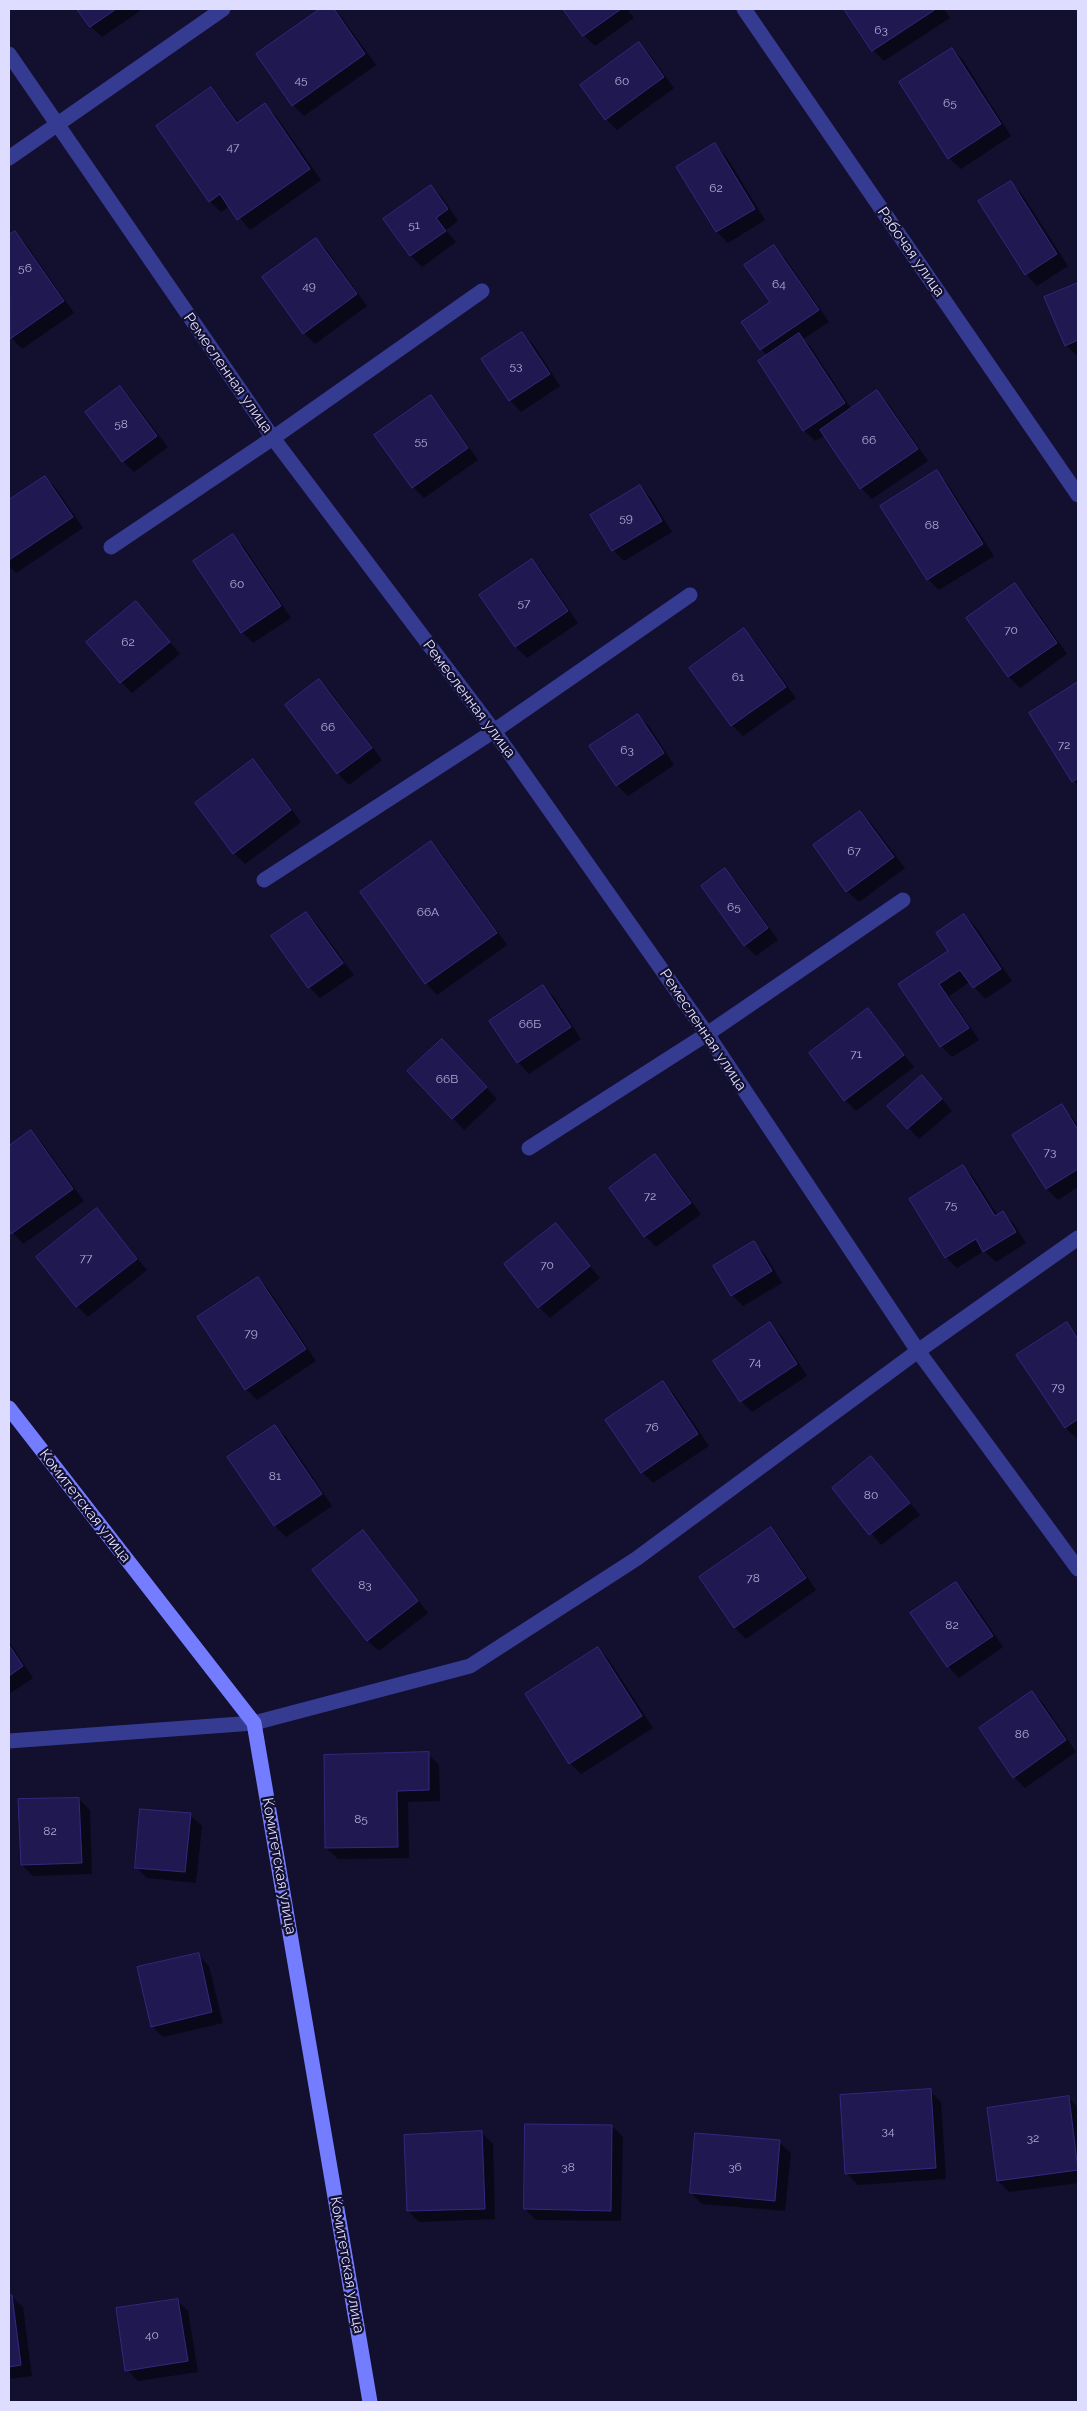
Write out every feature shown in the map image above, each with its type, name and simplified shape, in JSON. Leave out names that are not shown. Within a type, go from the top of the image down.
[{"type":"street","points":[[9,158],[223,9]]},
{"type":"street","name":"Рабочая улица","points":[[744,9],[1078,495]]},
{"type":"street","name":"Ремесленная улица","points":[[9,54],[273,438],[494,731],[708,1034],[918,1352],[1078,1569]]},
{"type":"street","points":[[112,548],[273,438],[482,291]]},
{"type":"street","points":[[264,880],[494,731],[690,595]]},
{"type":"street","points":[[529,1148],[708,1034],[903,900]]},
{"type":"street","points":[[9,1741],[254,1723],[470,1666],[636,1558],[1078,1238]]},
{"type":"street","name":"Комитетская улица","points":[[9,1408],[254,1723],[370,2402]]},
{"type":"building","points":[[77,9],[116,9],[90,27]]},
{"type":"building","points":[[320,9],[334,9],[365,54],[292,106],[256,54]]},
{"type":"building","points":[[563,9],[621,9],[583,36]]},
{"type":"building","points":[[844,9],[936,9],[872,51]]},
{"type":"building","points":[[639,42],[664,77],[605,120],[580,85]]},
{"type":"building","points":[[952,48],[1001,124],[948,159],[899,82]]},
{"type":"building","points":[[211,87],[237,123],[265,103],[310,169],[237,220],[220,194],[209,202],[156,126]]},
{"type":"building","points":[[715,143],[755,209],[716,232],[676,167]]},
{"type":"building","points":[[1011,181],[1057,254],[1025,275],[978,201]]},
{"type":"building","points":[[431,185],[448,209],[436,218],[446,231],[410,256],[383,219]]},
{"type":"building","points":[[15,231],[64,301],[10,339],[9,235]]},
{"type":"building","points":[[316,238],[357,294],[303,334],[262,277]]},
{"type":"building","points":[[774,245],[819,310],[760,350],[741,322],[770,302],[744,265]]},
{"type":"building","points":[[1078,283],[1078,340],[1065,346],[1044,297]]},
{"type":"building","points":[[522,332],[550,374],[509,401],[481,359]]},
{"type":"building","points":[[799,333],[845,403],[803,431],[758,361]]},
{"type":"building","points":[[120,386],[157,436],[122,462],[85,412]]},
{"type":"building","points":[[877,390],[918,449],[860,489],[820,430]]},
{"type":"building","points":[[431,395],[468,448],[412,488],[374,435]]},
{"type":"building","points":[[937,470],[983,544],[927,580],[880,506]]},
{"type":"building","points":[[45,476],[73,517],[9,560],[9,500]]},
{"type":"building","points":[[640,485],[662,521],[612,551],[590,515]]},
{"type":"building","points":[[233,534],[281,606],[241,633],[193,561]]},
{"type":"building","points":[[532,559],[568,611],[515,647],[479,595]]},
{"type":"building","points":[[1015,583],[1057,643],[1008,677],[966,618]]},
{"type":"building","points":[[136,601],[170,642],[120,683],[86,642]]},
{"type":"building","points":[[744,628],[786,687],[731,726],[689,668]]},
{"type":"building","points":[[319,679],[372,748],[337,774],[285,705]]},
{"type":"building","points":[[1078,682],[1078,778],[1072,782],[1029,713]]},
{"type":"building","points":[[638,714],[664,753],[616,786],[589,746]]},
{"type":"building","points":[[253,759],[291,810],[233,854],[195,803]]},
{"type":"building","points":[[860,811],[894,857],[846,892],[813,845]]},
{"type":"building","points":[[431,841],[497,933],[425,984],[360,892]]},
{"type":"building","points":[[725,868],[768,928],[744,946],[701,886]]},
{"type":"building","points":[[306,912],[343,963],[308,988],[271,936]]},
{"type":"building","points":[[964,914],[1001,969],[973,988],[960,970],[939,984],[969,1028],[940,1047],[898,984],[948,951],[936,933]]},
{"type":"building","points":[[543,985],[571,1027],[517,1063],[489,1021]]},
{"type":"building","points":[[868,1008],[904,1055],[844,1101],[809,1053]]},
{"type":"building","points":[[442,1039],[487,1087],[452,1119],[407,1071]]},
{"type":"building","points":[[922,1075],[942,1099],[907,1129],[887,1106]]},
{"type":"building","points":[[1062,1104],[1078,1130],[1078,1169],[1046,1189],[1012,1135]]},
{"type":"building","points":[[31,1130],[73,1189],[11,1234],[9,1230],[9,1146]]},
{"type":"building","points":[[655,1154],[691,1203],[644,1237],[609,1188]]},
{"type":"building","points":[[963,1165],[995,1216],[1003,1211],[1016,1232],[983,1252],[976,1239],[945,1258],[909,1199]]},
{"type":"building","points":[[97,1208],[137,1259],[76,1307],[36,1257]]},
{"type":"building","points":[[556,1223],[590,1266],[538,1308],[504,1264]]},
{"type":"building","points":[[754,1241],[772,1271],[731,1296],[713,1266]]},
{"type":"building","points":[[258,1277],[306,1349],[245,1390],[197,1317]]},
{"type":"building","points":[[770,1322],[797,1364],[740,1402],[713,1361]]},
{"type":"building","points":[[1067,1322],[1078,1339],[1078,1419],[1065,1428],[1016,1355]]},
{"type":"building","points":[[663,1381],[698,1434],[641,1473],[605,1420]]},
{"type":"building","points":[[275,1425],[322,1494],[274,1526],[227,1457]]},
{"type":"building","points":[[871,1456],[910,1503],[869,1535],[832,1488]]},
{"type":"building","points":[[771,1527],[806,1578],[734,1628],[699,1577]]},
{"type":"building","points":[[363,1530],[418,1601],[367,1641],[312,1570]]},
{"type":"building","points":[[956,1582],[993,1636],[947,1667],[910,1613]]},
{"type":"building","points":[[9,1645],[23,1666],[9,1676]]},
{"type":"building","points":[[598,1647],[642,1716],[569,1764],[525,1694]]},
{"type":"building","points":[[1032,1691],[1066,1740],[1013,1778],[979,1728]]},
{"type":"building","points":[[429,1752],[429,1790],[397,1791],[398,1847],[325,1848],[324,1755]]},
{"type":"building","points":[[79,1798],[82,1863],[21,1865],[18,1799]]},
{"type":"building","points":[[140,1809],[191,1813],[185,1872],[135,1868]]},
{"type":"building","points":[[199,1953],[212,2012],[151,2027],[137,1967]]},
{"type":"building","points":[[931,2089],[936,2168],[845,2174],[840,2095]]},
{"type":"building","points":[[1069,2096],[1078,2170],[997,2181],[987,2108]]},
{"type":"building","points":[[525,2124],[612,2125],[611,2211],[524,2209]]},
{"type":"building","points":[[482,2131],[485,2209],[407,2211],[404,2135]]},
{"type":"building","points":[[695,2133],[780,2140],[775,2201],[690,2193]]},
{"type":"building","points":[[9,2295],[12,2295],[21,2365],[9,2367]]},
{"type":"building","points":[[178,2299],[188,2361],[125,2371],[116,2308]]}]
